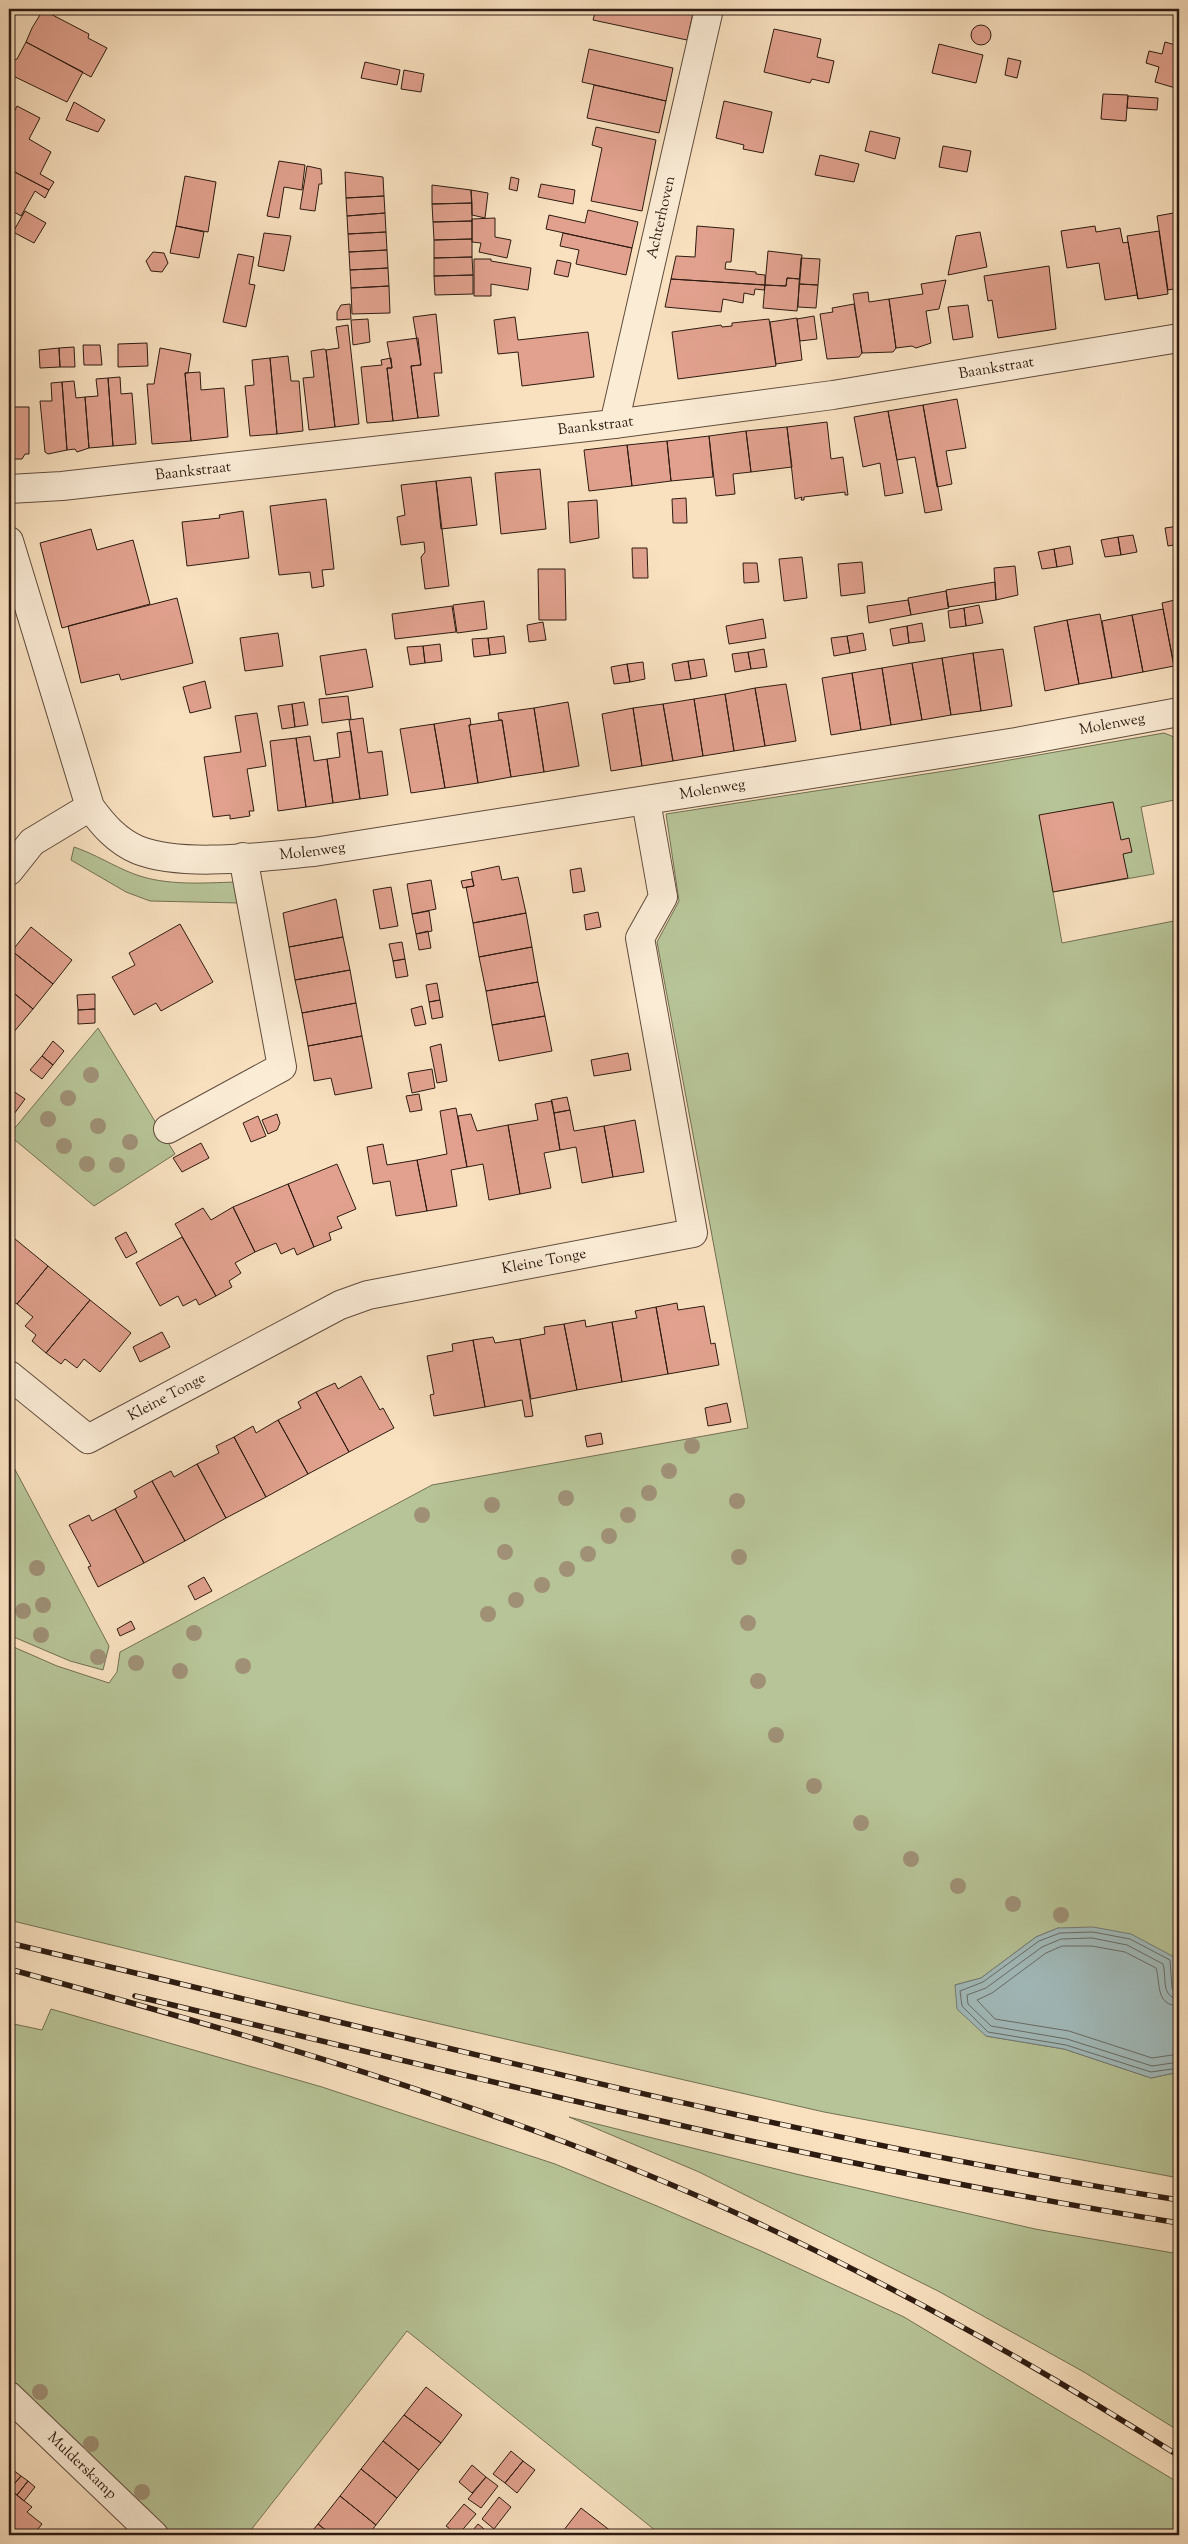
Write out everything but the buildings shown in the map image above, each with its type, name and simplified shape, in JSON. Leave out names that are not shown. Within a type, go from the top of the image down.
[{"type":"street","name":"Achterhoven","points":[[614,424],[709,9]]},
{"type":"street","name":"Baankstraat","points":[[9,490],[62,486],[614,424],[833,395],[1179,338]]},
{"type":"street","name":"Molenweg","points":[[9,541],[90,807],[115,836],[138,850],[170,857],[243,857],[314,852],[1016,742],[1179,712]]},
{"type":"street","name":"Kleine Tonge","points":[[9,1375],[88,1439],[340,1305],[368,1295],[693,1233],[640,938],[663,897],[646,801]]},
{"type":"street","points":[[9,871],[32,842],[90,807]]},
{"type":"street","points":[[168,1129],[282,1068],[243,857]]},
{"type":"street","name":"Mulderskamp","points":[[9,2396],[154,2535]]},
{"type":"green space","points":[[1164,733],[1179,739],[1179,799],[1141,807],[1154,874],[1053,892],[1062,943],[1179,920],[1179,1997],[1176,1983],[1176,1958],[1058,1928],[1036,1937],[981,1978],[955,1985],[986,2036],[1064,2049],[1151,2078],[1179,2072],[1179,2178],[824,2112],[357,2005],[9,1920],[9,1645],[57,1666],[109,1683],[117,1672],[120,1652],[432,1485],[748,1428],[657,942],[679,901],[666,814],[958,769]]},
{"type":"green space","points":[[74,847],[146,878],[184,883],[236,882],[239,903],[150,901],[126,892],[71,860]]},
{"type":"green space","points":[[98,1028],[175,1154],[94,1206],[9,1135]]},
{"type":"green space","points":[[11,1462],[109,1646],[103,1670],[70,1661],[9,1635],[9,1464]]},
{"type":"green space","points":[[51,2009],[322,2087],[555,2164],[761,2251],[904,2317],[1179,2483],[1179,2535],[661,2535],[407,2331],[247,2535],[173,2535],[9,2378],[9,2023],[42,2030]]},
{"type":"green space","points":[[569,2117],[796,2174],[1035,2229],[1179,2254],[1179,2431],[1084,2372],[938,2291],[699,2172]]},
{"type":"water","points":[[1093,1927],[1131,1934],[1176,1958],[1176,1983],[1179,1997],[1179,2072],[1151,2078],[1064,2049],[986,2036],[957,2009],[955,1985],[981,1978],[1036,1937],[1058,1928]]},
{"type":"railway","points":[[9,1943],[446,2048],[738,2115],[1032,2175],[1179,2200]]},
{"type":"railway","points":[[9,1969],[281,2046],[372,2075],[550,2136],[638,2171],[784,2235],[900,2293],[1013,2355],[1179,2456]]},
{"type":"railway","points":[[135,1996],[655,2120],[916,2176],[1047,2201],[1179,2223]]}]
